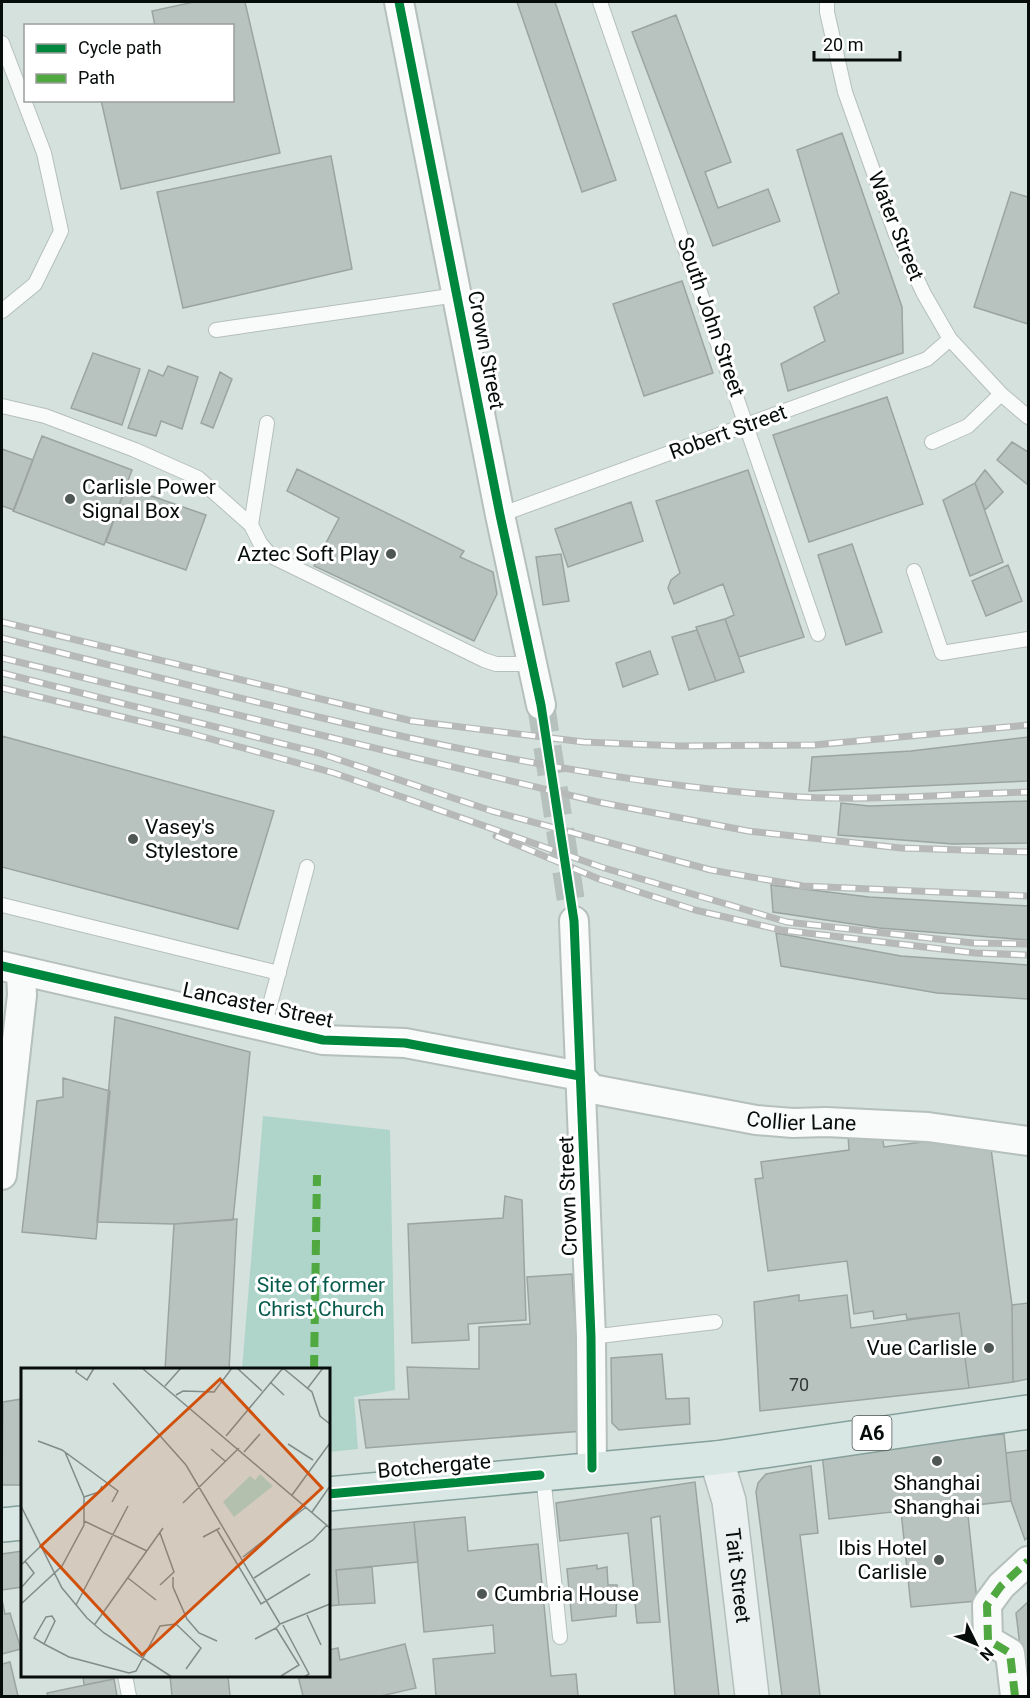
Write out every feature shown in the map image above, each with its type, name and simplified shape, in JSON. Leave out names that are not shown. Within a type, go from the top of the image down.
[{"type":"main road","name":"Botchergate","points":[[330,1494],[716,1458],[1029,1412]]},
{"type":"main road","points":[[2,1525],[21,1523]]},
{"type":"street","name":"Crown Street","points":[[399,2],[500,515],[541,705]]},
{"type":"street","name":"Crown Street","points":[[574,921],[591,1336],[592,1468]]},
{"type":"street","name":"Lancaster Street","points":[[11,969],[323,1040],[405,1043],[580,1076]]},
{"type":"street","points":[[2,1175],[22,995],[11,969]]},
{"type":"street","name":"Collier Lane","points":[[580,1076],[592,1089],[745,1118],[793,1124],[826,1122],[928,1127],[1029,1141]]},
{"type":"street","name":"Tait Street","points":[[716,1458],[729,1502],[752,1696]]},
{"type":"street","points":[[1015,1696],[1010,1653],[988,1640],[987,1605],[1001,1586],[1029,1561]]},
{"type":"lane","name":"South John Street","points":[[600,2],[748,425],[818,634]]},
{"type":"lane","name":"Water Street","points":[[827,2],[827,12],[845,92],[896,235],[937,319],[950,339],[1001,394],[1029,417]]},
{"type":"lane","points":[[2,43],[24,101]]},
{"type":"lane","points":[[2,311],[34,285],[61,231],[44,153],[25,102]]},
{"type":"lane","points":[[216,330],[457,296]]},
{"type":"lane","name":"Robert Street","points":[[500,515],[927,359],[950,339]]},
{"type":"lane","points":[[932,442],[968,426],[1001,394]]},
{"type":"lane","points":[[2,406],[45,416],[135,450],[198,478],[251,525],[260,543],[271,556],[484,660],[496,664],[532,664]]},
{"type":"lane","points":[[251,525],[267,423]]},
{"type":"lane","points":[[914,571],[942,653],[1029,639]]},
{"type":"lane","points":[[264,1027],[308,867]]},
{"type":"lane","points":[[2,905],[279,973]]},
{"type":"lane","points":[[591,1336],[715,1322]]},
{"type":"lane","points":[[542,1473],[560,1637]]},
{"type":"lane","points":[[125,1677],[129,1696]]},
{"type":"green space","name":"Site of former Christ Church","points":[[263,1116],[390,1130],[395,1390],[354,1397],[358,1449],[330,1452],[330,1368],[242,1368]]},
{"type":"building","points":[[194,2],[245,2],[280,153],[121,189],[101,102],[234,102],[234,24],[155,24],[152,11]]},
{"type":"building","points":[[517,2],[555,2],[616,180],[582,192]]},
{"type":"building","points":[[676,15],[731,162],[705,172],[718,208],[768,189],[780,221],[713,246],[632,32]]},
{"type":"building","points":[[842,133],[902,307],[903,353],[788,391],[781,364],[825,341],[814,307],[839,293],[797,150]]},
{"type":"building","points":[[331,156],[352,269],[183,308],[157,192]]},
{"type":"building","points":[[1011,192],[1028,197],[1028,324],[974,307]]},
{"type":"building","points":[[682,281],[713,373],[644,396],[613,304]]},
{"type":"building","points":[[93,353],[140,369],[122,425],[71,408]]},
{"type":"building","points":[[168,366],[198,377],[182,429],[161,421],[156,436],[128,428],[149,370],[163,376]]},
{"type":"building","points":[[220,372],[232,379],[213,428],[201,423]]},
{"type":"building","points":[[887,397],[923,504],[809,542],[773,435]]},
{"type":"building","name":"Carlisle Power Signal Box","points":[[42,436],[132,470],[104,545],[13,511]]},
{"type":"building","points":[[1012,442],[1028,452],[1028,485],[997,460]]},
{"type":"building","points":[[2,449],[33,460],[14,510],[2,506]]},
{"type":"building","name":"Aztec Soft Play","points":[[297,469],[464,551],[460,557],[493,572],[497,594],[474,641],[314,566],[339,518],[287,491]]},
{"type":"building","points":[[748,470],[804,637],[739,657],[725,619],[734,615],[723,584],[674,604],[668,588],[671,580],[680,573],[656,501]]},
{"type":"building","points":[[985,470],[1003,492],[985,510],[975,483]]},
{"type":"building","points":[[975,483],[1003,562],[970,576],[943,500]]},
{"type":"building","points":[[126,487],[206,515],[186,570],[106,542]]},
{"type":"building","points":[[631,502],[643,541],[568,567],[555,529]]},
{"type":"building","points":[[852,544],[882,632],[846,645],[818,555]]},
{"type":"building","points":[[561,554],[569,601],[543,605],[536,557]]},
{"type":"building","points":[[1008,565],[1022,601],[986,616],[972,581]]},
{"type":"building","points":[[725,619],[744,672],[716,681],[696,627]]},
{"type":"building","points":[[697,630],[716,681],[689,690],[672,637]]},
{"type":"building","points":[[650,651],[658,674],[623,687],[616,663]]},
{"type":"building","name":"Vasey's Stylestore","points":[[2,736],[274,811],[238,929],[2,867]]},
{"type":"building","points":[[1028,737],[1028,781],[809,791],[812,757],[911,751]]},
{"type":"building","points":[[1028,801],[1028,843],[953,844],[838,835],[841,803],[869,806]]},
{"type":"building","points":[[771,885],[869,897],[1028,906],[1028,940],[879,928],[773,912]]},
{"type":"building","points":[[776,933],[901,956],[1028,965],[1028,999],[937,993],[781,966]]},
{"type":"building","points":[[115,1017],[250,1052],[233,1220],[174,1224],[97,1222]]},
{"type":"building","points":[[63,1078],[110,1091],[96,1239],[22,1232],[37,1101],[63,1097]]},
{"type":"building","points":[[881,1130],[884,1147],[968,1136],[990,1141],[1012,1305],[1013,1382],[969,1388],[959,1313],[907,1319],[906,1314],[874,1319],[873,1311],[854,1314],[847,1261],[768,1271],[755,1179],[763,1178],[761,1162],[849,1150],[848,1135]]},
{"type":"building","points":[[505,1196],[522,1200],[526,1320],[468,1324],[469,1340],[412,1343],[408,1224],[503,1218]]},
{"type":"building","points":[[237,1219],[229,1368],[165,1368],[174,1224]]},
{"type":"building","points":[[572,1274],[583,1431],[366,1448],[359,1400],[409,1399],[407,1367],[479,1369],[479,1327],[530,1324],[527,1277]]},
{"type":"building","points":[[799,1295],[799,1301],[847,1295],[851,1328],[959,1313],[969,1388],[760,1411],[754,1302]]},
{"type":"building","points":[[1028,1303],[1028,1379],[1013,1382],[1012,1305]]},
{"type":"building","points":[[662,1354],[666,1399],[689,1398],[690,1424],[619,1430],[612,1423],[611,1358]]},
{"type":"building","points":[[21,1399],[21,1485],[2,1485],[3,1402]]},
{"type":"building","name":"Ibis Hotel Carlisle","points":[[1004,1434],[1011,1501],[967,1506],[977,1601],[911,1607],[901,1511],[829,1519],[822,1453]]},
{"type":"building","points":[[1028,1450],[1028,1537],[1025,1540],[1011,1501],[1006,1453]]},
{"type":"building","points":[[811,1466],[818,1533],[800,1535],[820,1696],[782,1696],[756,1492],[758,1483],[766,1474]]},
{"type":"building","points":[[695,1482],[719,1696],[675,1696],[660,1516],[651,1518],[660,1622],[637,1623],[628,1533],[560,1541],[556,1503]]},
{"type":"building","name":"Cumbria House","points":[[465,1517],[468,1551],[538,1544],[551,1676],[576,1674],[578,1696],[436,1696],[433,1659],[495,1653],[493,1625],[424,1632],[414,1522]]},
{"type":"building","points":[[414,1522],[418,1562],[336,1570],[339,1605],[330,1606],[330,1530]]},
{"type":"building","points":[[21,1551],[21,1587],[2,1590],[2,1554]]},
{"type":"building","points":[[597,1565],[597,1569],[607,1567],[608,1585],[617,1585],[616,1616],[572,1621],[567,1569]]},
{"type":"building","points":[[372,1567],[375,1603],[339,1605],[336,1570]]},
{"type":"building","points":[[2,1600],[5,1614],[10,1613],[21,1649],[2,1654]]},
{"type":"building","points":[[1028,1602],[1028,1696],[1026,1696],[1016,1613]]},
{"type":"building","points":[[405,1644],[416,1688],[381,1696],[303,1696],[298,1677],[330,1677],[330,1650],[338,1648],[340,1660]]},
{"type":"building","points":[[10,1662],[18,1696],[2,1696],[2,1664]]},
{"type":"building","points":[[83,1677],[114,1677],[114,1679],[84,1685]]},
{"type":"building","points":[[170,1677],[228,1677],[230,1696],[172,1696]]},
{"type":"building","points":[[114,1679],[117,1696],[48,1696],[47,1693]]},
{"type":"tunnel","points":[[541,705],[574,921]]},
{"type":"railway","points":[[2,622],[412,721],[584,742],[680,746],[814,745],[1028,725]]},
{"type":"railway","points":[[2,638],[392,734],[490,755],[588,772],[687,786],[817,798],[1028,792]]},
{"type":"railway","points":[[2,658],[598,802],[748,831],[901,848],[1028,852]]},
{"type":"railway","points":[[2,673],[319,753],[492,811],[711,870],[803,886],[1028,896]]},
{"type":"railway","points":[[2,688],[189,733],[334,773],[601,867],[787,922],[973,943],[1028,944]]},
{"type":"railway","points":[[496,836],[599,879],[695,910],[781,930],[975,953],[1028,955]]},
{"type":"marked path","points":[[314,1368],[317,1175]]},
{"type":"marked path","points":[[1015,1696],[1010,1653],[988,1640],[987,1605],[1001,1586],[1028,1561]]},
{"type":"cycle path","points":[[399,2],[500,515],[541,705],[574,921],[591,1337],[592,1468]]},
{"type":"cycle path","points":[[2,966],[323,1040],[405,1043],[580,1076]]},
{"type":"cycle path","points":[[330,1494],[540,1475]]},
{"type":"place","name":"Carlisle Power Signal Box","points":[[70,499]]},
{"type":"place","name":"Aztec Soft Play","points":[[391,554]]},
{"type":"place","name":"Vasey's Stylestore","points":[[133,839]]},
{"type":"place","name":"Vue Carlisle","points":[[989,1348]]},
{"type":"place","name":"Shanghai Shanghai","points":[[937,1461]]},
{"type":"place","name":"Ibis Hotel Carlisle","points":[[939,1560]]},
{"type":"place","name":"Cumbria House","points":[[482,1594]]}]
